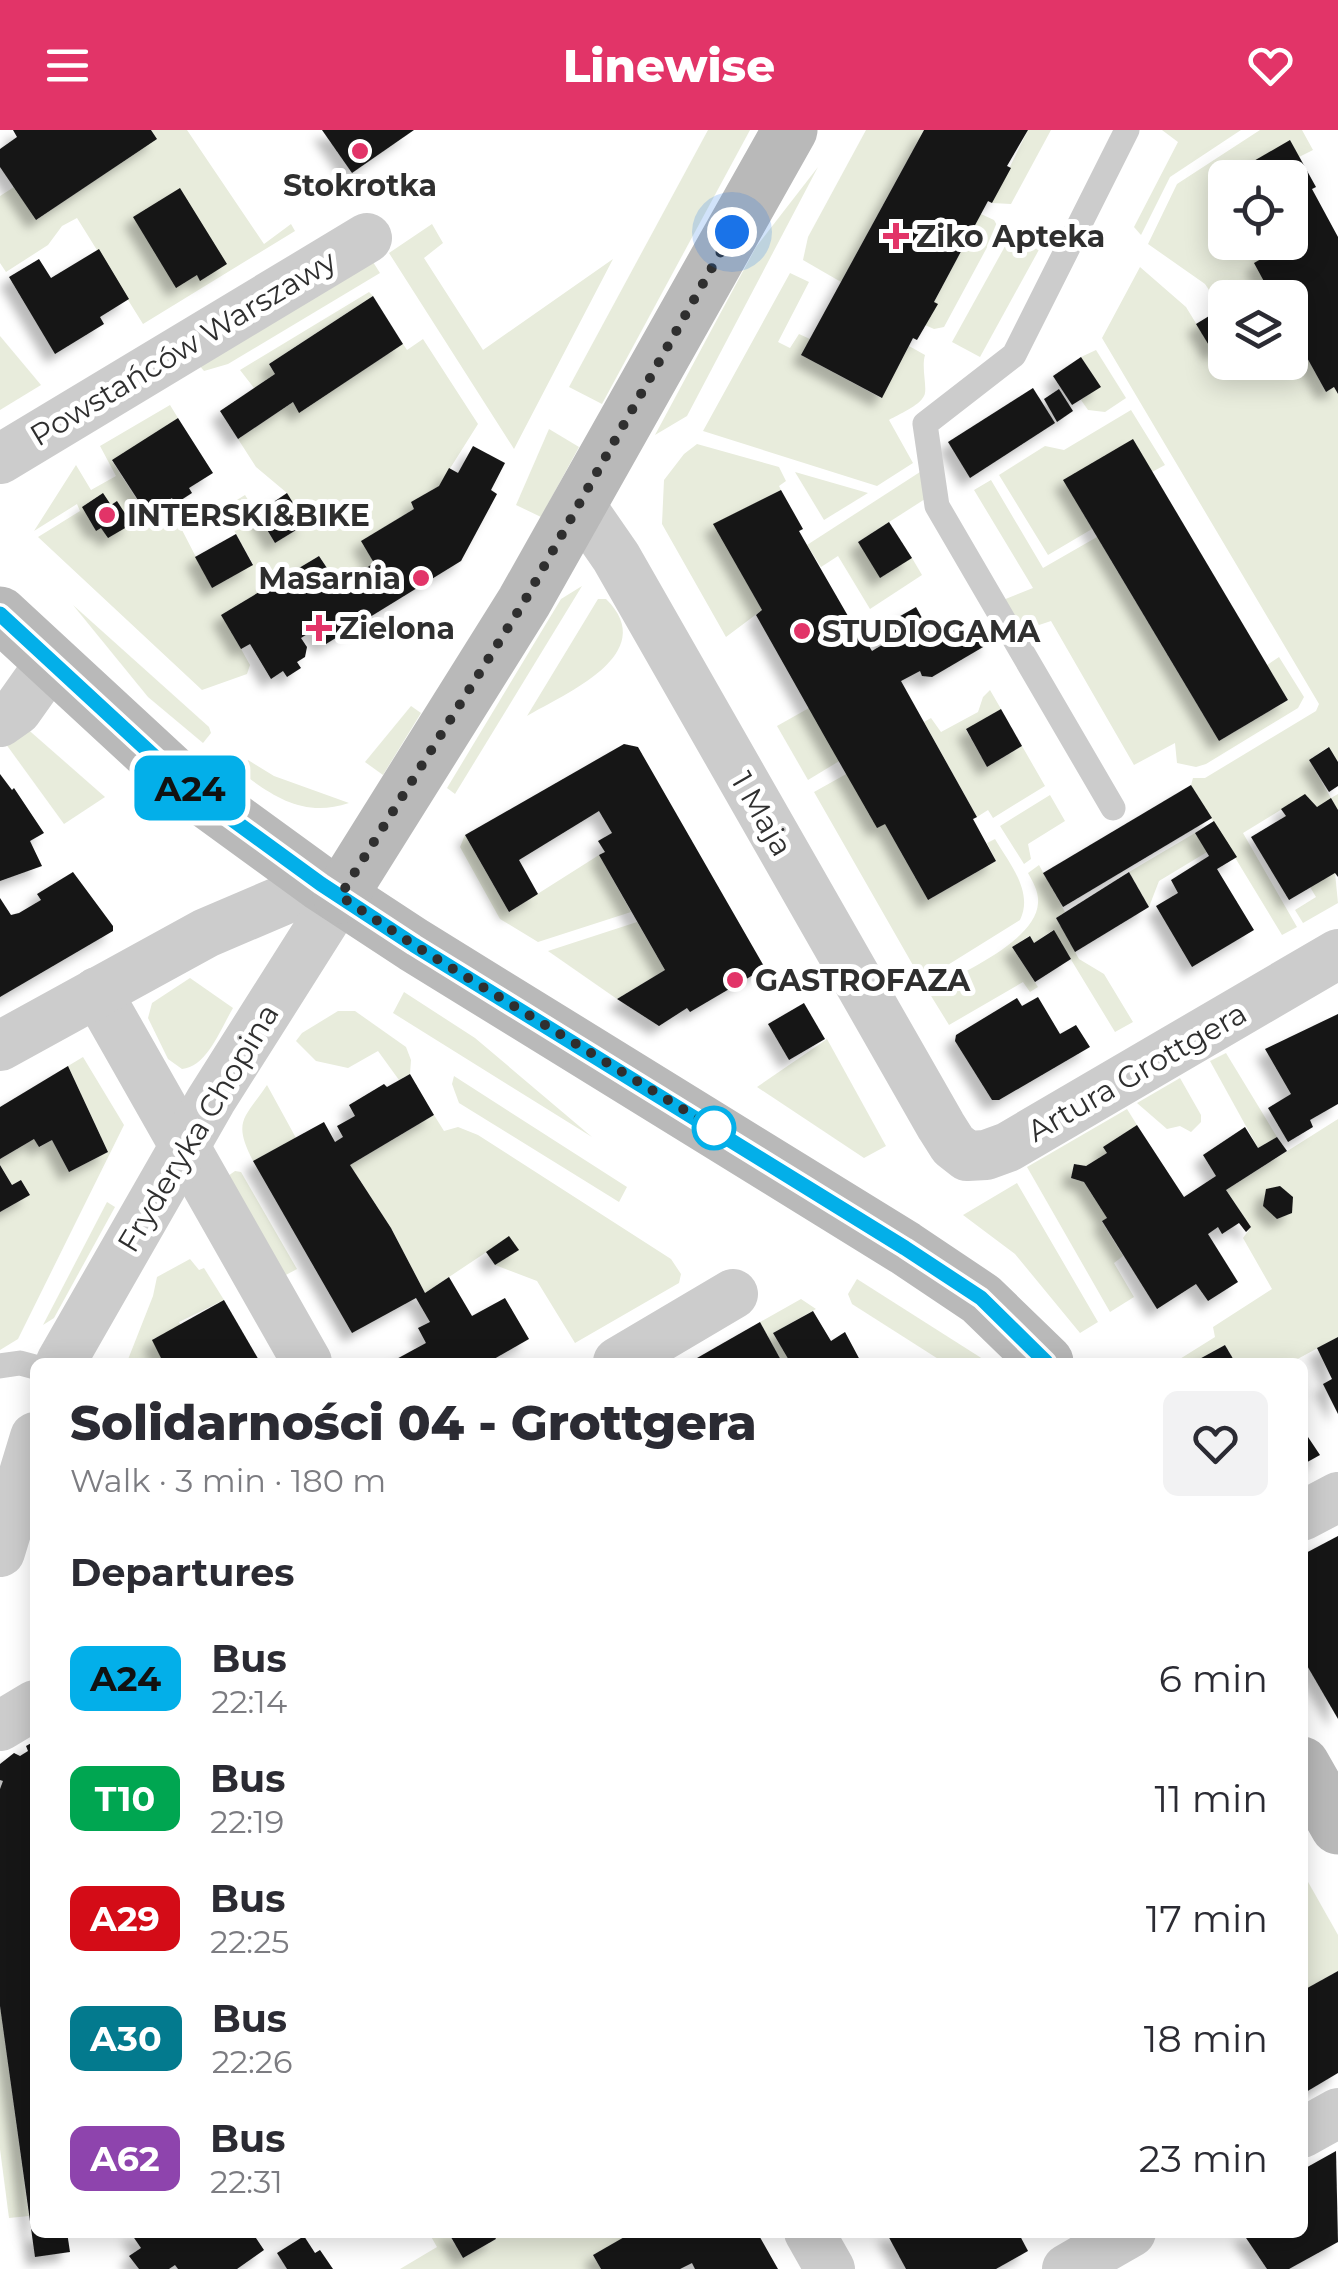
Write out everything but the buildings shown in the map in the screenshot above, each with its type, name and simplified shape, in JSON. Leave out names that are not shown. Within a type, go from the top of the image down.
[{"type":"street","points":[[0,1046],[206,933],[330,890],[503,636],[790,130]]},
{"type":"street","name":"Powstańców Warszawy","points":[[0,459],[367,238]]},
{"type":"street","name":"1 Maja","points":[[580,505],[625,573],[940,1126]]},
{"type":"street","points":[[0,614],[185,785],[330,890],[905,1248],[981,1298],[1042,1358]]},
{"type":"street","points":[[0,722],[18,710],[51,662]]},
{"type":"street","name":"Fryderyka Chopina","points":[[34,1358],[183,1147],[330,890]]},
{"type":"street","name":"Artura Grottgera","points":[[940,1126],[967,1156],[1008,1148],[1338,954]]},
{"type":"street","points":[[96,992],[305,1358]]},
{"type":"street","points":[[625,1358],[734,1294]]},
{"type":"street","points":[[0,1552],[30,1454]]},
{"type":"street","points":[[1308,1513],[1338,1497]]},
{"type":"street","points":[[0,1726],[30,1708]]},
{"type":"street","points":[[1308,1775],[1338,1828]]},
{"type":"street","points":[[1308,2130],[1338,2113]]},
{"type":"street","points":[[812,2238],[830,2269]]},
{"type":"street","points":[[1067,2269],[1120,2238]]},
{"type":"lane","points":[[1113,808],[937,506],[925,424],[1014,356],[1127,130]]},
{"type":"lane","points":[[0,1382],[29,1365]]},
{"type":"green space","points":[[151,130],[187,130],[264,244],[291,224],[295,231],[143,324],[77,218],[62,226],[48,245],[6,272],[0,263],[0,196],[14,187],[36,220],[156,139]]},
{"type":"green space","points":[[708,130],[750,130],[602,404],[569,387]]},
{"type":"green space","points":[[866,130],[924,130],[841,282],[803,260],[808,237]]},
{"type":"green space","points":[[1028,130],[1051,130],[1011,204],[992,203]]},
{"type":"green space","points":[[1162,130],[1241,130],[1170,177],[1141,235],[1134,227],[1178,142]]},
{"type":"green space","points":[[1260,130],[1302,130],[1313,150],[1299,157],[1290,141],[1261,160],[1214,160]]},
{"type":"green space","points":[[1208,164],[1208,260],[1269,260],[1271,280],[1208,280],[1208,288],[1148,244],[1177,184]]},
{"type":"green space","points":[[818,167],[687,416],[655,435],[756,247]]},
{"type":"green space","points":[[981,214],[994,220],[998,227],[944,327],[934,329],[925,325],[937,304],[934,302]]},
{"type":"green space","points":[[432,224],[443,243],[424,258],[483,350],[613,259],[514,449],[389,253]]},
{"type":"green space","points":[[1014,230],[1041,246],[980,357],[952,342]]},
{"type":"green space","points":[[373,262],[380,273],[228,364],[204,371],[199,365]]},
{"type":"green space","points":[[1140,267],[1186,307],[1208,343],[1208,380],[1308,380],[1308,360],[1326,392],[1334,387],[1338,394],[1338,762],[1328,747],[1309,760],[1331,798],[1338,794],[1338,810],[1317,807],[1305,795],[1243,833],[1297,927],[1282,935],[1191,785],[1193,778],[1205,778],[1316,711],[1319,704],[1102,338]]},
{"type":"green space","points":[[790,273],[809,282],[778,342],[790,348],[799,334],[810,339],[801,355],[881,398],[909,346],[925,355],[924,396],[889,420],[913,463],[877,486],[703,431]]},
{"type":"green space","points":[[369,292],[373,296],[269,364],[275,374],[254,388],[240,370]]},
{"type":"green space","points":[[0,336],[41,385],[0,410]]},
{"type":"green space","points":[[423,339],[478,424],[439,486],[412,502],[414,509],[362,541],[374,563],[338,585],[319,556],[222,615],[250,665],[247,674],[202,690],[38,537],[80,511],[77,504],[34,531],[76,465],[91,490],[116,476],[100,446],[170,405],[178,418],[112,461],[146,514],[167,501],[212,588],[253,564],[222,509],[245,495],[275,543],[306,524],[287,493],[256,467],[238,439],[293,402],[299,412],[403,344],[407,350]]},
{"type":"green space","points":[[1096,350],[1126,398],[1105,412],[1088,410],[1081,400],[1100,386],[1081,357]]},
{"type":"green space","points":[[1131,410],[1165,465],[1152,472],[1064,480],[1092,529],[1048,555],[999,475],[1045,446],[1064,450]]},
{"type":"green space","points":[[549,429],[579,447],[541,517],[516,505]]},
{"type":"green space","points":[[697,444],[779,467],[786,481],[779,486],[781,490],[714,524],[762,610],[726,637],[662,524],[664,480]]},
{"type":"green space","points":[[795,472],[868,493],[824,520]]},
{"type":"green space","points":[[920,472],[925,499],[858,542],[912,558],[922,575],[870,609],[838,556],[821,567],[807,545]]},
{"type":"green space","points":[[991,480],[1043,568],[1097,537],[1219,741],[1288,700],[1267,665],[1279,657],[1304,697],[1298,708],[1206,764],[1196,767],[1177,763],[1175,743],[1134,765],[1051,621],[1021,631],[1003,600],[1033,588],[974,490]]},
{"type":"green space","points":[[582,586],[455,794],[447,788],[561,599]]},
{"type":"green space","points":[[598,599],[606,599],[620,619],[622,637],[615,654],[583,684],[527,716]]},
{"type":"green space","points":[[73,605],[209,727],[211,733],[203,743],[148,697]]},
{"type":"green space","points":[[990,690],[1001,709],[966,730],[987,767],[1022,746],[1045,786],[993,818],[988,810],[977,817],[924,722],[931,718],[941,732],[978,712]]},
{"type":"green space","points":[[411,706],[421,713],[383,775],[365,762]]},
{"type":"green space","points":[[809,708],[841,760],[808,780],[777,726]]},
{"type":"green space","points":[[24,726],[105,797],[64,824],[3,740]]},
{"type":"green space","points":[[248,760],[274,776],[349,803],[318,808],[290,802],[239,771]]},
{"type":"green space","points":[[848,773],[885,824],[928,900],[996,861],[987,843],[995,839],[1022,888],[1024,909],[1020,920],[922,981],[814,792]]},
{"type":"green space","points":[[1050,795],[1065,821],[1028,844],[1031,859],[1024,864],[1000,826]]},
{"type":"green space","points":[[1195,833],[1207,852],[1159,881],[1149,907],[1129,872]]},
{"type":"green space","points":[[465,835],[509,912],[599,855],[631,912],[538,942],[500,919],[460,847]]},
{"type":"green space","points":[[1039,865],[1065,912],[1056,918],[1079,959],[1104,974],[1133,1022],[1115,1032],[1053,930],[1034,943],[1029,936],[1012,947],[1038,987],[1030,992],[1023,982],[949,1025],[928,991],[994,955],[1024,931],[1038,903],[1028,873]]},
{"type":"green space","points":[[1335,873],[1338,903],[1303,923],[1295,910],[1316,897],[1310,887]]},
{"type":"green space","points":[[637,922],[665,970],[617,999],[548,951]]},
{"type":"green space","points":[[190,978],[233,1008],[206,1054],[191,1067],[182,1069],[168,1059],[148,1018],[152,1003]]},
{"type":"green space","points":[[404,992],[475,1038],[592,1137],[393,1013]]},
{"type":"green space","points":[[338,1011],[355,1011],[406,1047],[411,1060],[410,1074],[399,1080],[378,1051],[348,1068],[316,1061],[296,1041],[302,1033]]},
{"type":"green space","points":[[827,1039],[886,1146],[864,1158],[757,1087]]},
{"type":"green space","points":[[1226,1053],[1277,1137],[1258,1148],[1210,1061]]},
{"type":"green space","points":[[83,1057],[124,1125],[18,1339],[0,1350],[0,1212],[30,1195],[21,1180],[12,1185],[0,1159],[34,1139],[40,1147],[52,1140],[69,1172],[108,1152],[68,1066]]},
{"type":"green space","points":[[454,1076],[627,1187],[619,1202],[459,1103],[452,1084]]},
{"type":"green space","points":[[1180,1078],[1201,1115],[1201,1122],[1191,1132],[1180,1126],[1167,1129],[1137,1103]]},
{"type":"green space","points":[[267,1085],[296,1138],[253,1161],[242,1129],[247,1114]]},
{"type":"green space","points":[[1127,1109],[1137,1125],[1104,1147],[1107,1153],[1086,1166],[1074,1164],[1071,1178],[1084,1182],[1107,1218],[1102,1222],[1123,1256],[1114,1263],[1134,1297],[1110,1312],[1027,1167]]},
{"type":"green space","points":[[434,1115],[444,1131],[458,1127],[478,1135],[671,1259],[681,1274],[679,1283],[575,1343],[537,1281],[495,1265],[518,1250],[509,1237],[425,1293],[391,1228],[350,1165]]},
{"type":"green space","points":[[1338,1119],[1338,1337],[1299,1358],[1233,1358],[1225,1345],[1201,1358],[1181,1358],[1215,1337],[1213,1327],[1272,1289],[1243,1238],[1251,1227],[1226,1190]]},
{"type":"green space","points":[[241,1172],[297,1269],[284,1276],[228,1176]]},
{"type":"green space","points":[[1017,1183],[1098,1322],[1080,1333],[1015,1254],[963,1215]]},
{"type":"green space","points":[[107,1202],[115,1207],[54,1318],[43,1325]]},
{"type":"green space","points":[[190,1259],[199,1270],[204,1268],[224,1300],[153,1339],[161,1358],[129,1358],[153,1296],[157,1277]]},
{"type":"green space","points":[[857,1279],[981,1358],[937,1358],[852,1304],[848,1294]]},
{"type":"green space","points":[[801,1299],[816,1309],[773,1333],[788,1358],[780,1358],[760,1322]]},
{"type":"green space","points":[[1308,1882],[1338,1935],[1338,1971],[1308,1988]]},
{"type":"green space","points":[[0,2006],[29,2216],[9,2218],[0,2149]]},
{"type":"green space","points":[[432,2238],[451,2238],[463,2258],[495,2238],[624,2238],[593,2255],[601,2269],[400,2269],[437,2247]]},
{"type":"bus line","name":"A24","points":[[0,614],[185,785],[321,884],[905,1248],[981,1298],[1042,1358]]},
{"type":"place","name":"Stokrotka","points":[[360,151]]},
{"type":"place","name":"Ziko Apteka","points":[[896,236]]},
{"type":"place","name":"INTERSKI&BIKE","points":[[107,515]]},
{"type":"place","name":"Masarnia","points":[[421,578]]},
{"type":"place","name":"Zielona","points":[[319,628]]},
{"type":"place","name":"STUDIOGAMA","points":[[802,631]]},
{"type":"place","name":"GASTROFAZA","points":[[735,980]]},
{"type":"route","points":[[714,1128],[340,896],[524,602],[732,232]]}]
